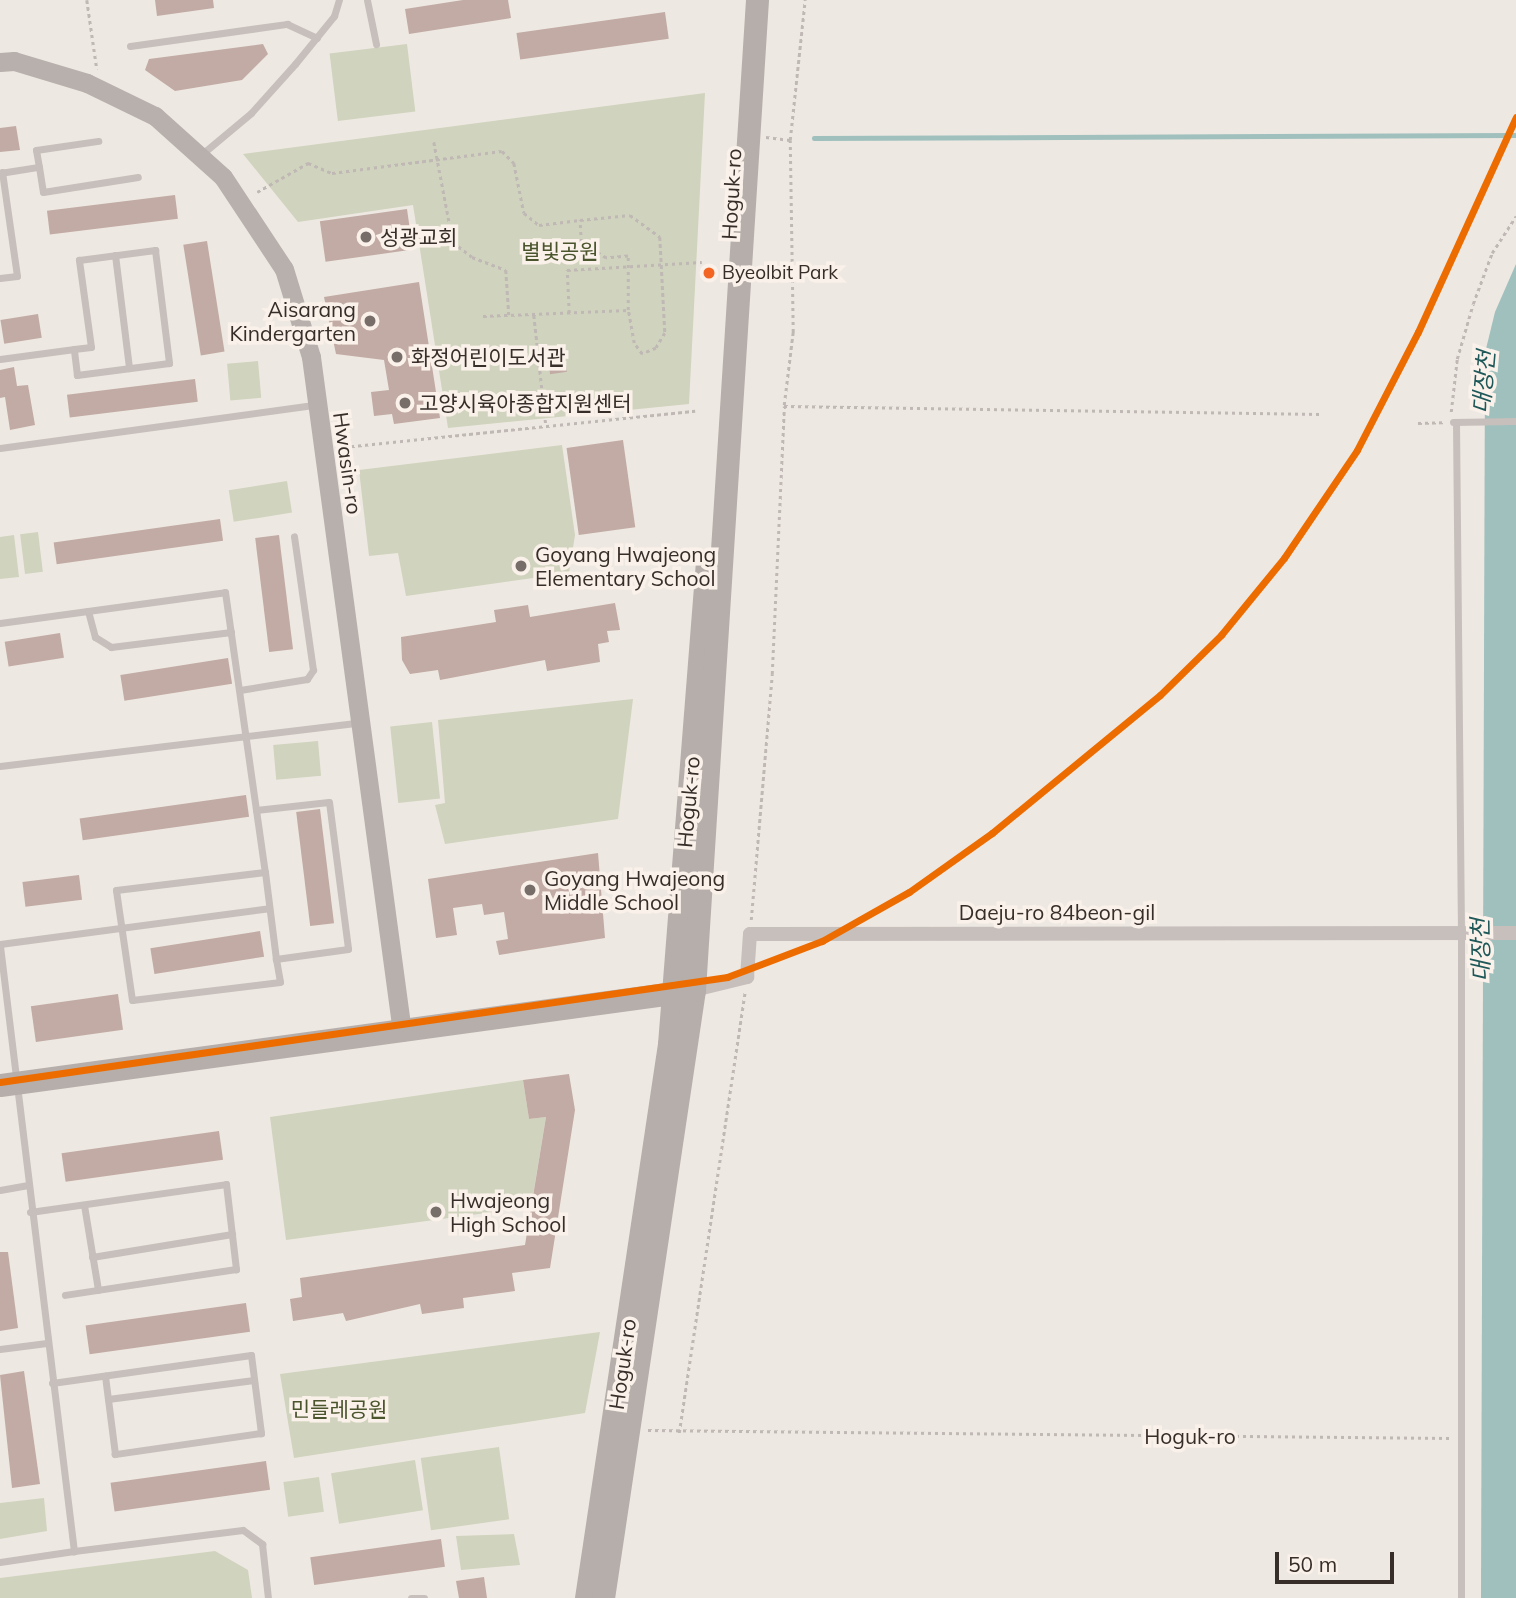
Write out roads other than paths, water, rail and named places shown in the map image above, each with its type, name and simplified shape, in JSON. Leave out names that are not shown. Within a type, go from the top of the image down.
[{"type":"main road","name":"Hoguk-ro","points":[[586,1598],[667,1058],[684,991],[720,408],[741,0]]},
{"type":"main road","name":"Hoguk-ro","points":[[603,1598],[630,1429],[684,991],[757,0]]},
{"type":"main road","name":"Hwasin-ro","points":[[0,62],[14,61],[99,88],[155,116],[202,154],[243,201],[284,269],[311,357],[402,1032]]},
{"type":"main road","points":[[9,1084],[402,1032],[684,991]]},
{"type":"street","name":"Daeju-ro 84beon-gil","points":[[684,991],[747,977],[750,934],[1516,933]]},
{"type":"lane","points":[[202,154],[251,113],[317,38],[334,16],[339,0]]},
{"type":"lane","points":[[367,0],[376,44]]},
{"type":"lane","points":[[130,46],[287,24],[317,38]]},
{"type":"lane","points":[[98,141],[36,150],[43,192],[138,177]]},
{"type":"lane","points":[[0,278],[18,276],[1,173],[39,167]]},
{"type":"lane","points":[[0,359],[74,349],[91,347],[79,260],[155,250],[169,363],[77,375],[74,349]]},
{"type":"lane","points":[[115,255],[129,368]]},
{"type":"lane","points":[[0,448],[317,405]]},
{"type":"lane","points":[[1461,1598],[1461,933],[1453,422],[1515,421]]},
{"type":"lane","points":[[240,690],[307,679],[313,670],[294,536]]},
{"type":"lane","points":[[0,623],[225,592],[247,734],[256,810],[265,872],[279,982],[132,1000],[116,890],[265,872]]},
{"type":"lane","points":[[89,611],[94,637],[111,647],[231,632]]},
{"type":"lane","points":[[0,766],[361,722]]},
{"type":"lane","points":[[256,810],[329,802],[348,948],[276,959]]},
{"type":"lane","points":[[74,1551],[27,1185],[9,1084],[0,945],[269,908]]},
{"type":"lane","points":[[30,1212],[226,1184],[236,1269],[65,1295]]},
{"type":"lane","points":[[0,1190],[27,1185]]},
{"type":"lane","points":[[84,1205],[97,1290]]},
{"type":"lane","points":[[92,1257],[232,1234]]},
{"type":"lane","points":[[0,1349],[47,1343]]},
{"type":"lane","points":[[52,1383],[251,1354],[261,1433],[115,1454],[105,1376]]},
{"type":"lane","points":[[108,1399],[254,1380]]},
{"type":"lane","points":[[0,1562],[243,1530],[262,1544],[268,1598]]},
{"type":"lane","points":[[411,1598],[424,1598]]},
{"type":"water","points":[[1516,264],[1516,1598],[1481,1598],[1485,353],[1495,312]]},
{"type":"waterway","points":[[814,138],[1516,135]]},
{"type":"place","name":"성광교회","points":[[366,237]]},
{"type":"place","name":"Byeolbit Park","points":[[709,273]]},
{"type":"place","name":"Aisarang Kindergarten","points":[[370,321]]},
{"type":"place","name":"화정어린이도서관","points":[[397,357]]},
{"type":"place","name":"고양시육아종합지원센터","points":[[405,403]]},
{"type":"place","name":"Goyang Hwajeong Elementary School","points":[[521,566]]},
{"type":"place","name":"Goyang Hwajeong Middle School","points":[[530,890]]},
{"type":"place","name":"Hwajeong High School","points":[[436,1212]]},
{"type":"park label","name":"별빛공원","points":[[560,251]]},
{"type":"park label","name":"민들레공원","points":[[339,1409]]},
{"type":"water label","name":"대장천","points":[[1484,382]]},
{"type":"water label","name":"대장천","points":[[1481,950]]}]
